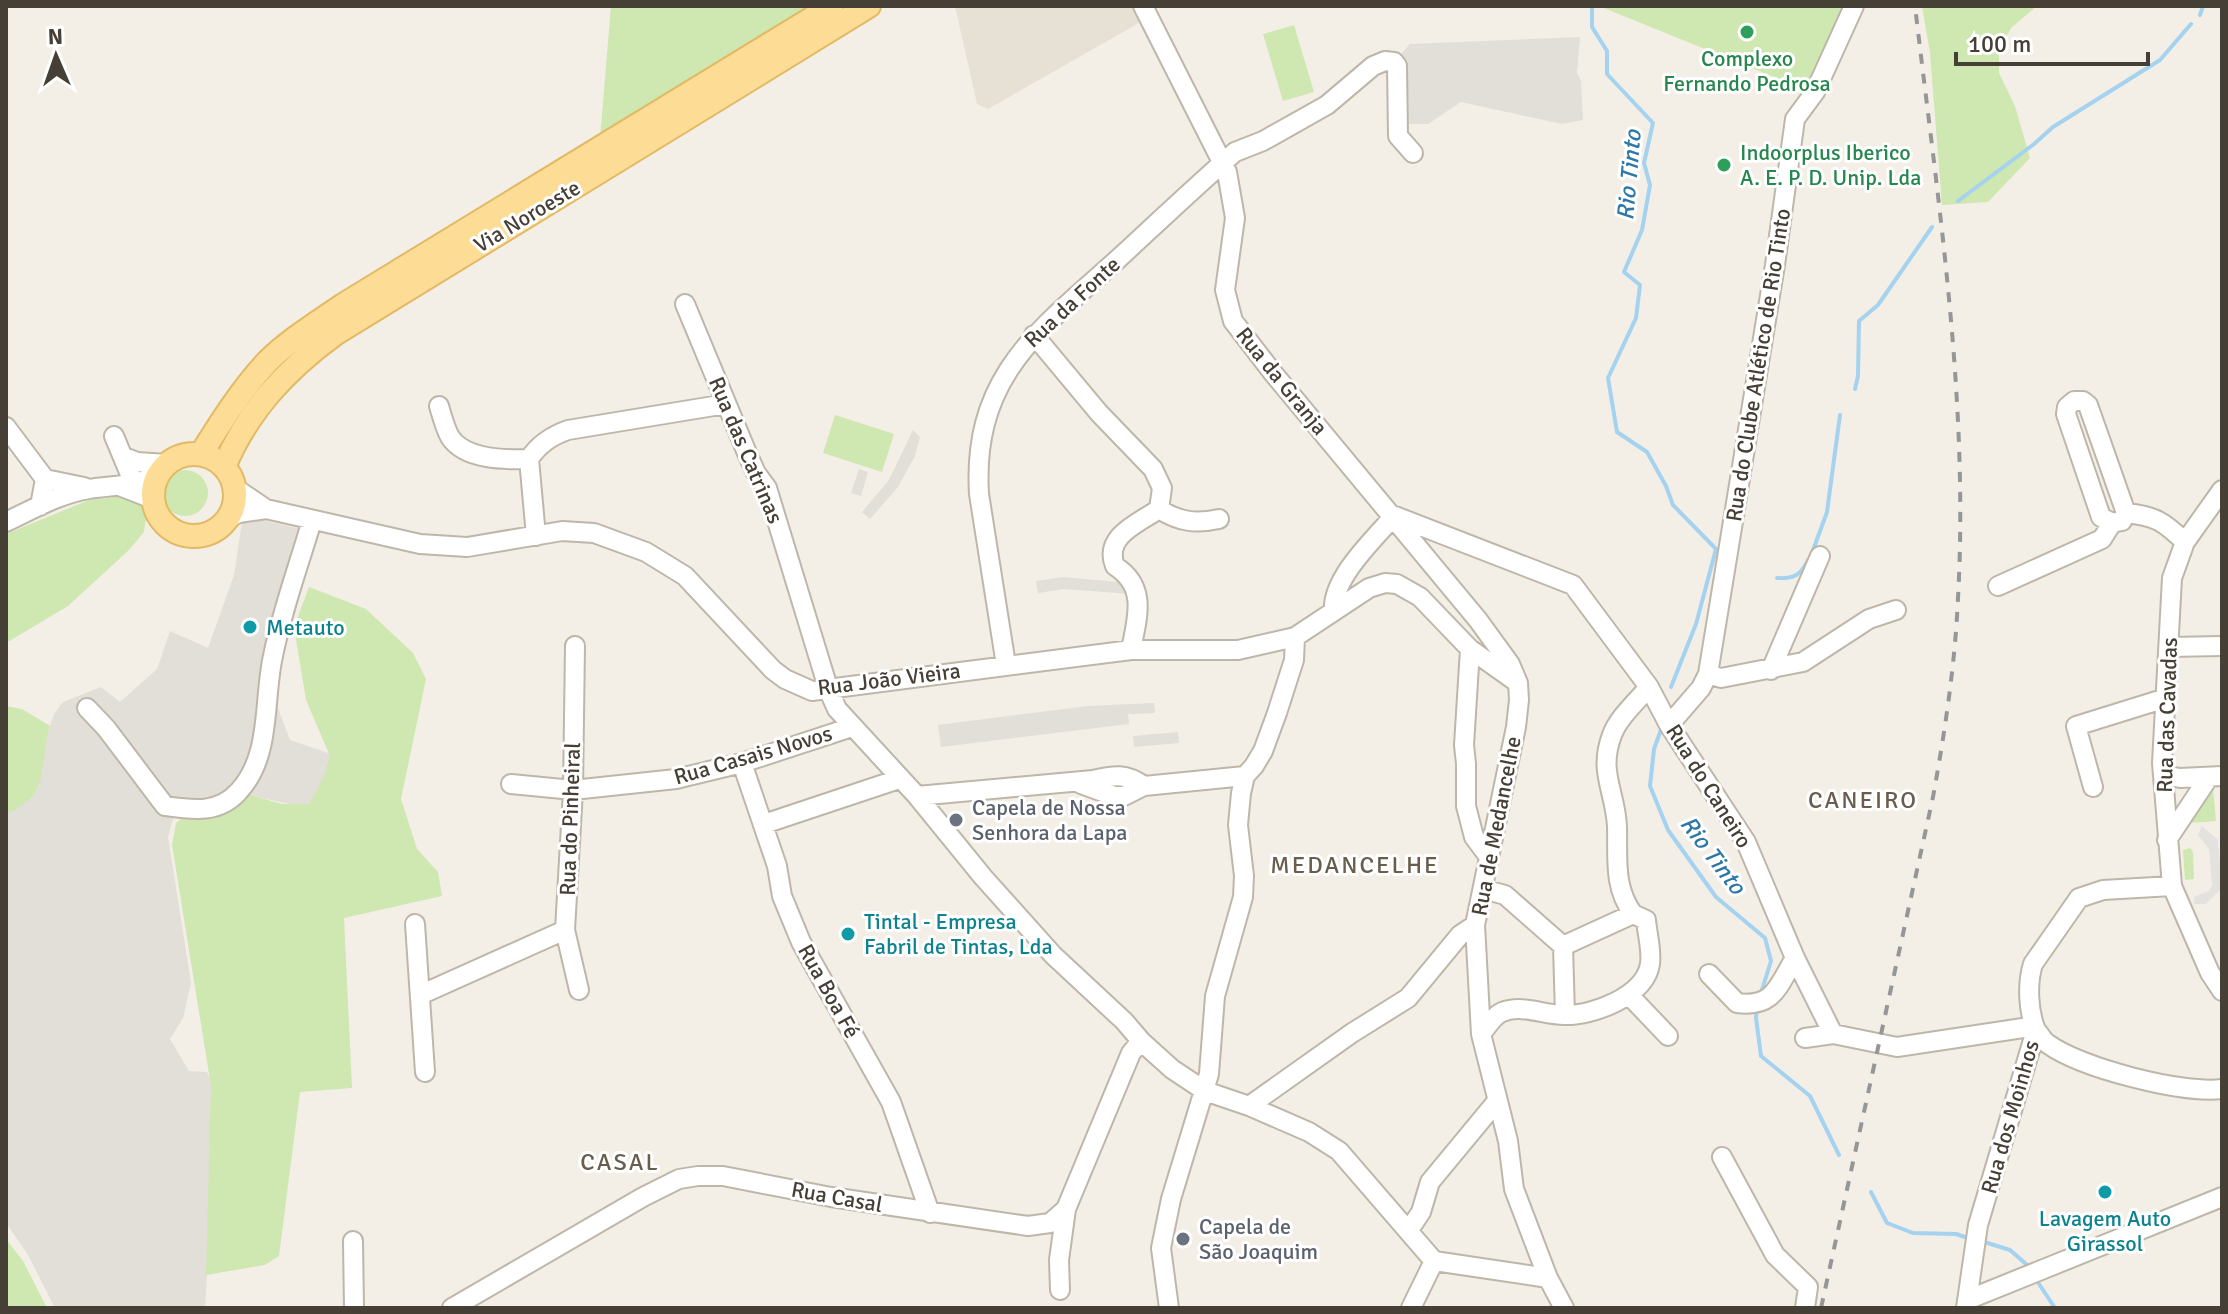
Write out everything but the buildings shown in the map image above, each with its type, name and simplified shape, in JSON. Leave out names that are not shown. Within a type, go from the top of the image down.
[{"type":"main road","name":"Via Noroeste","points":[[201,454],[246,386],[295,338],[370,288],[832,6]]},
{"type":"main road","name":"Via Noroeste","points":[[224,467],[243,428],[266,395],[302,358],[335,334],[869,6]]},
{"type":"main road","points":[[187,454],[213,458],[224,467],[235,488],[234,504],[228,518],[208,533],[187,535],[169,527],[154,505],[153,492],[162,470],[187,454]]},
{"type":"street","name":"Rua da Granja","points":[[1143,6],[1227,172],[1235,218],[1225,290],[1233,321],[1394,516]]},
{"type":"street","name":"Rua do Clube Atlético de Rio Tinto","points":[[1669,725],[1701,688],[1708,674],[1775,265],[1795,119],[1815,92],[1854,6]]},
{"type":"street","name":"Rua da Fonte","points":[[1006,665],[977,468],[979,449],[995,392],[1010,364],[1034,335],[1235,152],[1263,141],[1327,105],[1357,78],[1385,61],[1394,62],[1397,66],[1398,136],[1413,153]]},
{"type":"street","name":"Rua das Catrinas","points":[[685,304],[756,473],[767,488],[837,709],[917,796],[983,877],[1053,955],[1124,1021],[1141,1041],[1172,1069],[1205,1091],[1309,1132],[1339,1151],[1434,1261]]},
{"type":"street","points":[[1034,335],[1099,413],[1153,469],[1162,488],[1159,509],[1118,536],[1113,546],[1112,561],[1131,580],[1138,596],[1138,618],[1131,650]]},
{"type":"street","points":[[2119,518],[2088,405],[2083,401],[2074,401],[2067,407],[2066,414],[2101,517],[2119,518],[2147,515],[2165,522],[2185,542]]},
{"type":"street","points":[[536,536],[529,459],[535,449],[552,435],[726,404]]},
{"type":"street","points":[[439,406],[451,438],[459,447],[489,459],[529,459]]},
{"type":"street","points":[[6,427],[45,479],[91,489]]},
{"type":"street","points":[[114,436],[124,457],[128,486]]},
{"type":"street","points":[[124,457],[162,470]]},
{"type":"street","points":[[6,522],[61,496],[91,489],[128,486],[162,470]]},
{"type":"street","points":[[40,506],[45,479]]},
{"type":"street","points":[[128,486],[148,497],[154,505]]},
{"type":"street","name":"Rua João Vieira","points":[[235,488],[266,509],[395,540],[445,547],[467,547],[577,530],[594,533],[646,552],[685,576],[785,679],[812,691],[1131,650],[1238,650],[1295,637],[1369,588],[1385,583],[1397,584],[1420,597],[1470,649],[1518,683]]},
{"type":"street","name":"Rua das Cavadas","points":[[2222,490],[2185,542],[2172,578],[2163,775],[2172,886],[2210,973],[2222,991]]},
{"type":"street","name":"Rua João Vieira","points":[[228,518],[266,509]]},
{"type":"street","points":[[1159,509],[1173,518],[1190,522],[1219,519]]},
{"type":"street","points":[[1334,611],[1333,602],[1339,585],[1394,516],[1503,653],[1518,683]]},
{"type":"street","name":"Rua do Caneiro","points":[[1394,516],[1573,585],[1649,687],[1669,725],[1746,842],[1795,958],[1833,1034]]},
{"type":"street","points":[[1998,586],[2102,539],[2119,518]]},
{"type":"street","points":[[87,708],[106,728],[165,806],[195,810],[221,807],[240,791],[263,742],[267,684],[273,653],[312,520]]},
{"type":"street","points":[[1771,670],[1820,556]]},
{"type":"street","points":[[1708,674],[1721,678],[1803,662],[1869,619],[1896,610]]},
{"type":"street","points":[[1169,1308],[1161,1248],[1171,1199],[1209,1074],[1215,996],[1243,897],[1244,876],[1238,825],[1245,776],[1263,751],[1277,713],[1297,649],[1295,637]]},
{"type":"street","name":"Rua do Pinheiral","points":[[575,646],[573,790],[565,930],[579,990]]},
{"type":"street","points":[[2169,647],[2222,646]]},
{"type":"street","points":[[1470,649],[1464,745],[1466,806],[1474,837],[1489,857]]},
{"type":"street","name":"Rua de Medancelhe","points":[[1518,683],[1516,727],[1475,925],[1481,1034],[1508,1141],[1514,1189],[1548,1278],[1564,1308]]},
{"type":"street","points":[[1481,1034],[1496,1016],[1505,1011],[1519,1008],[1565,1015],[1614,1003],[1629,995],[1650,965],[1646,920],[1633,914],[1625,903],[1616,872],[1617,824],[1604,762],[1613,732],[1649,687]]},
{"type":"street","points":[[2093,787],[2076,726],[2166,698]]},
{"type":"street","name":"Rua Casais Novos","points":[[511,784],[573,790],[676,779],[742,763],[852,727]]},
{"type":"street","name":"Rua Boa Fé","points":[[742,763],[777,866],[782,896],[801,942],[891,1102],[930,1213]]},
{"type":"street","points":[[917,796],[1119,775],[1130,777],[1144,786],[1245,776]]},
{"type":"street","points":[[2163,775],[2216,777]]},
{"type":"street","points":[[2167,840],[2216,777]]},
{"type":"street","points":[[764,824],[899,779]]},
{"type":"street","name":"Rua dos Moinhos","points":[[1967,1304],[1978,1225],[2036,1030],[2032,1019],[2029,976],[2033,964],[2079,898],[2103,890],[2172,886]]},
{"type":"street","points":[[1483,889],[1505,895],[1563,946],[1565,1015]]},
{"type":"street","points":[[1563,946],[1633,914]]},
{"type":"street","points":[[415,924],[425,1072]]},
{"type":"street","points":[[1249,1106],[1352,1033],[1408,998],[1460,935],[1475,925]]},
{"type":"street","points":[[420,995],[565,930]]},
{"type":"street","points":[[1709,974],[1737,1003],[1755,1004],[1771,997],[1795,958]]},
{"type":"street","points":[[1629,995],[1668,1036]]},
{"type":"street","points":[[1805,1038],[1833,1034],[1897,1047],[2023,1028],[2036,1030],[2047,1044],[2091,1065],[2173,1087],[2222,1089]]},
{"type":"street","points":[[1060,1290],[1059,1260],[1066,1209],[1131,1053],[1141,1041]]},
{"type":"street","points":[[1409,1230],[1421,1212],[1430,1182],[1497,1101]]},
{"type":"street","points":[[1722,1157],[1775,1255],[1808,1287],[1805,1308]]},
{"type":"street","name":"Rua Casal","points":[[452,1308],[679,1179],[723,1176],[930,1213],[1028,1226],[1050,1223],[1066,1209]]},
{"type":"street","points":[[1967,1304],[2222,1197]]},
{"type":"street","points":[[353,1241],[354,1308]]},
{"type":"street","points":[[1411,1308],[1434,1261],[1548,1278]]},
{"type":"shaded area","points":[[955,6],[1132,6],[1139,23],[988,109],[977,104]]},
{"type":"shaded area","points":[[1580,37],[1577,73],[1581,81],[1583,120],[1562,124],[1461,102],[1428,124],[1404,124],[1401,54],[1410,44]]},
{"type":"shaded area","points":[[913,430],[920,437],[915,456],[898,487],[870,519],[862,512],[889,480]]},
{"type":"shaded area","points":[[859,469],[868,472],[861,496],[851,493]]},
{"type":"shaded area","points":[[243,516],[320,533],[283,646],[272,692],[290,740],[334,755],[319,810],[247,795],[174,816],[168,837],[191,983],[183,1018],[170,1039],[189,1071],[207,1072],[214,1087],[205,1308],[55,1308],[27,1253],[6,1223],[6,815],[31,798],[38,788],[45,740],[54,714],[63,702],[101,687],[120,702],[157,669],[170,631],[208,648],[234,575]]},
{"type":"shaded area","points":[[1063,577],[1128,583],[1132,594],[1064,589],[1038,593],[1036,581]]},
{"type":"shaded area","points":[[1154,703],[1155,713],[1128,714],[1129,724],[941,747],[938,725],[1088,706]]},
{"type":"shaded area","points":[[1178,732],[1179,743],[1134,747],[1133,736]]},
{"type":"shaded area","points":[[2202,826],[2218,840],[2222,888],[2206,904],[2194,904],[2194,897],[2209,891],[2212,885],[2209,849],[2198,835]]},
{"type":"green space","points":[[611,6],[819,6],[600,139]]},
{"type":"green space","name":"Complexo Fernando Pedrosa","points":[[1599,6],[1843,6],[1808,91]]},
{"type":"green space","points":[[1922,6],[2037,6],[2011,28],[1999,51],[1999,73],[2015,106],[2030,158],[1988,202],[1942,205],[1930,53]]},
{"type":"green space","points":[[1294,25],[1314,92],[1283,101],[1263,34]]},
{"type":"green space","points":[[835,415],[894,434],[882,472],[823,453]]},
{"type":"green space","points":[[185,470],[201,477],[208,493],[201,509],[185,516],[169,509],[162,493],[169,477]]},
{"type":"green space","points":[[125,496],[142,506],[146,518],[144,532],[129,550],[68,606],[6,643],[6,534],[89,500]]},
{"type":"green space","points":[[309,587],[366,609],[413,653],[426,679],[401,799],[417,849],[438,872],[442,896],[344,918],[352,1088],[300,1092],[279,1256],[265,1265],[206,1275],[211,1086],[172,845],[176,823],[198,806],[232,790],[282,804],[309,804],[324,777],[330,756],[306,700],[294,627]]},
{"type":"green space","points":[[6,706],[22,709],[50,726],[37,790],[27,802],[6,815]]},
{"type":"green space","points":[[2213,788],[2216,821],[2189,823],[2198,805]]},
{"type":"green space","points":[[2190,848],[2193,852],[2194,879],[2185,880],[2183,850]]},
{"type":"green space","points":[[6,1239],[23,1261],[47,1308],[6,1308]]},
{"type":"waterway","name":"Rio Tinto","points":[[1592,6],[1592,27],[1607,51],[1607,74],[1653,123],[1644,163],[1650,185],[1642,230],[1624,272],[1640,285],[1636,318],[1608,378],[1617,432],[1647,452],[1673,505],[1716,549],[1696,624],[1671,687]]},
{"type":"waterway","points":[[2200,15],[2203,6]]},
{"type":"waterway","points":[[1958,201],[2053,127],[2160,60],[2191,24]]},
{"type":"waterway","points":[[1855,389],[1859,321],[1878,305],[1932,227]]},
{"type":"waterway","points":[[1812,553],[1827,512],[1840,415]]},
{"type":"waterway","points":[[1777,578],[1796,575],[1808,560]]},
{"type":"waterway","name":"Rio Tinto","points":[[1662,727],[1654,749],[1650,786],[1668,830],[1716,897],[1765,938],[1771,961],[1760,996]]},
{"type":"waterway","name":"Rio Tinto","points":[[1757,1009],[1761,1056],[1810,1096],[1839,1155]]},
{"type":"waterway","name":"Rio Tinto","points":[[1871,1192],[1887,1223],[1913,1233],[1956,1234],[1968,1238]]},
{"type":"waterway","name":"Rio Tinto","points":[[1981,1241],[2010,1250],[2026,1264]]},
{"type":"waterway","name":"Rio Tinto","points":[[2039,1284],[2055,1308]]},
{"type":"railway","points":[[1821,1308],[1933,797],[1957,623],[1960,524],[1955,375],[1942,227],[1915,6]]},
{"type":"place","name":"Complexo Fernando Pedrosa","points":[[1747,32]]},
{"type":"place","name":"Indoorplus Iberico A. E. P. D. Unip. Lda","points":[[1724,165]]},
{"type":"place","name":"Metauto","points":[[250,627]]},
{"type":"place","name":"Capela de Nossa Senhora da Lapa","points":[[956,820]]},
{"type":"place","name":"Tintal - Empresa Fabril de Tintas, Lda","points":[[848,934]]},
{"type":"place","name":"Lavagem Auto Girassol","points":[[2105,1192]]},
{"type":"place","name":"Capela de São Joaquim","points":[[1183,1239]]},
{"type":"district","name":"CANEIRO","points":[[1863,800]]},
{"type":"district","name":"MEDANCELHE","points":[[1355,865]]},
{"type":"district","name":"CASAL","points":[[620,1162]]}]
